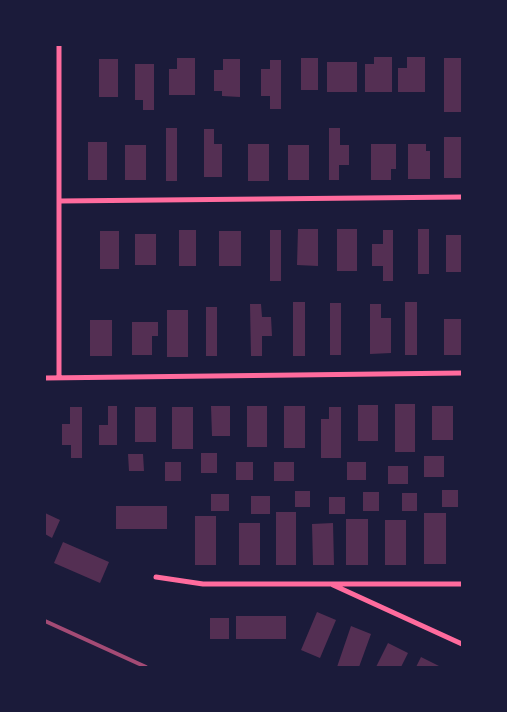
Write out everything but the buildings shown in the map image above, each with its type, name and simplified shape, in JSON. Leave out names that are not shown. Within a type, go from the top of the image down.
[{"type":"street","points":[[59,45],[59,378]]},
{"type":"street","points":[[60,201],[462,197]]},
{"type":"street","points":[[45,378],[462,373]]},
{"type":"street","points":[[156,577],[203,584],[462,584]]},
{"type":"street","points":[[329,584],[462,644]]},
{"type":"railway","points":[[45,621],[146,667]]}]
